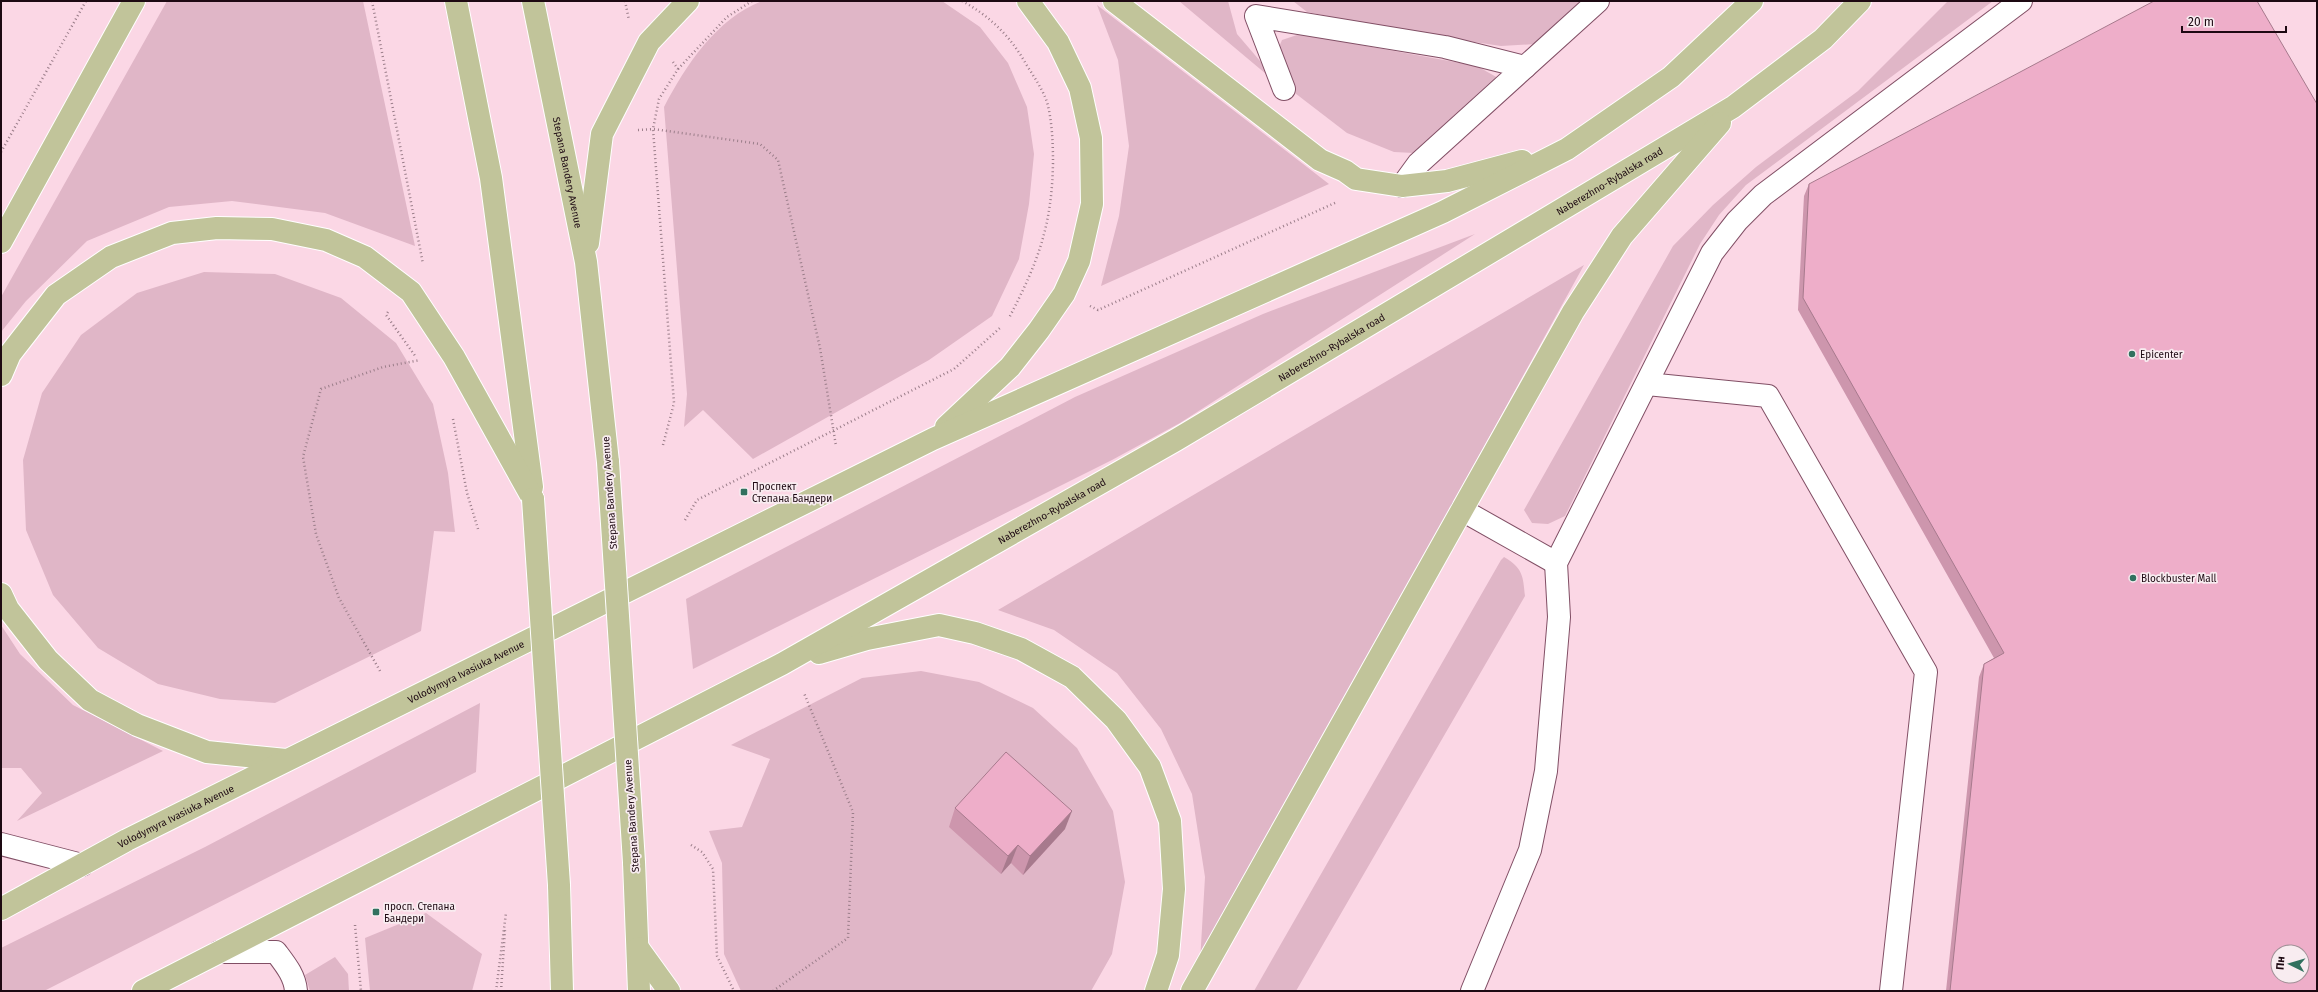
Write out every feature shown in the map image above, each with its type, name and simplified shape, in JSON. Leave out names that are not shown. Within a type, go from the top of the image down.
[{"type":"main road","points":[[1,242],[134,1]]},
{"type":"main road","points":[[456,1],[491,178],[533,498],[559,885],[562,991]]},
{"type":"main road","name":"Stepana Bandery Avenue","points":[[533,1],[586,262],[608,462],[634,862],[639,991]]},
{"type":"main road","points":[[586,262],[602,134],[649,42],[688,1]]},
{"type":"main road","points":[[934,439],[1010,367],[1039,330],[1064,294],[1079,261],[1092,204],[1091,138],[1080,88],[1058,42],[1028,1]]},
{"type":"main road","points":[[1114,1],[1320,160],[1345,171],[1356,179],[1402,186],[1447,181],[1567,149]]},
{"type":"main road","points":[[934,439],[1443,212],[1567,149],[1671,77],[1752,1]]},
{"type":"main road","name":"Naberezhno-Rybalska road","points":[[782,664],[1176,440],[1734,107],[1823,39],[1860,1]]},
{"type":"main road","points":[[1192,991],[1573,312],[1622,236],[1734,107]]},
{"type":"main road","points":[[1,375],[10,354],[56,295],[111,257],[172,233],[217,228],[272,229],[326,240],[365,257],[411,292],[454,357],[533,498]]},
{"type":"main road","name":"Volodymyra Ivasiuka Avenue","points":[[1,909],[82,864],[286,760],[934,439]]},
{"type":"main road","points":[[1,594],[8,610],[48,660],[90,700],[137,725],[207,752],[286,760]]},
{"type":"main road","points":[[143,991],[782,664],[867,639],[939,625],[975,633],[1021,649],[1072,677],[1116,720],[1150,767],[1170,821],[1174,889],[1168,955],[1156,991]]},
{"type":"main road","points":[[638,948],[669,991]]},
{"type":"lane","points":[[1402,186],[1418,164],[1598,1]]},
{"type":"lane","points":[[1472,991],[1530,850],[1546,771],[1559,617],[1556,563],[1712,253],[1737,221],[1763,196],[2021,1]]},
{"type":"lane","points":[[1254,9],[1445,47],[1525,67]]},
{"type":"lane","points":[[1254,9],[1284,89]]},
{"type":"lane","points":[[1647,384],[1768,396],[1926,672],[1891,991]]},
{"type":"lane","points":[[1462,510],[1556,563]]},
{"type":"lane","points":[[1,844],[82,864]]},
{"type":"lane","points":[[219,952],[276,952],[289,969],[296,983],[296,991]]},
{"type":"path","points":[[1,152],[86,1]]},
{"type":"path","points":[[625,1],[629,20],[649,42],[678,69]]},
{"type":"path","points":[[662,445],[674,403],[653,129],[659,99],[678,69],[727,16],[752,1]]},
{"type":"path","points":[[962,1],[992,21],[1010,39],[1040,86],[1047,102],[1053,146],[1051,210],[1046,232],[1030,278],[1007,321]]},
{"type":"path","points":[[634,131],[653,129],[760,144],[778,160],[820,348],[836,446]]},
{"type":"path","points":[[1030,278],[1098,310],[1345,199],[1356,179]]},
{"type":"path","points":[[685,520],[696,500],[954,369],[988,341],[1002,326]]},
{"type":"path","points":[[380,671],[339,598],[316,534],[303,457],[321,389],[383,367],[426,358]]},
{"type":"path","points":[[773,991],[848,938],[853,812],[804,693]]},
{"type":"path","points":[[691,845],[702,852],[713,870],[718,956],[734,991]]},
{"type":"path","points":[[496,991],[506,913],[501,991]]},
{"type":"path","points":[[356,925],[361,991]]},
{"type":"shaded area","points":[[167,1],[363,1],[415,246],[325,213],[232,201],[169,207],[87,241],[26,301],[1,332],[1,297]]},
{"type":"shaded area","points":[[762,1],[942,1],[980,27],[1008,63],[1027,107],[1034,154],[1029,204],[1019,259],[992,316],[929,360],[753,459],[703,410],[684,427],[687,394],[664,107],[682,75],[704,45],[730,19],[745,9]]},
{"type":"shaded area","points":[[1179,1],[1228,1],[1237,34],[1284,89]]},
{"type":"shaded area","points":[[1293,1],[1583,1],[1536,44],[1501,46],[1414,33],[1307,12]]},
{"type":"shaded area","points":[[1948,1],[1993,1],[1746,185],[1719,215],[1700,244],[1565,516],[1548,524],[1532,523],[1524,510],[1673,246],[1713,205],[1756,167],[1858,91]]},
{"type":"shaded area","points":[[1097,5],[1329,184],[1101,286],[1119,216],[1129,146],[1118,60]]},
{"type":"shaded area","points":[[1300,34],[1477,66],[1498,78],[1414,153],[1394,152],[1347,133],[1291,90],[1277,52],[1282,40]]},
{"type":"shaded area","points":[[1475,234],[1180,423],[1112,460],[693,669],[686,599],[1075,397],[1263,314]]},
{"type":"shaded area","points":[[1584,265],[1200,962],[1205,877],[1192,794],[1161,729],[1117,673],[1054,630],[998,610]]},
{"type":"shaded area","points":[[204,272],[275,274],[341,298],[396,343],[433,404],[448,473],[455,532],[434,531],[421,631],[275,703],[220,699],[158,684],[98,648],[53,595],[26,530],[23,460],[42,393],[81,335],[137,293]]},
{"type":"shaded area","points":[[1504,557],[1515,565],[1521,573],[1524,583],[1525,596],[1296,991],[1254,991],[1501,560]]},
{"type":"shaded area","points":[[1,625],[20,654],[73,705],[163,751],[17,821],[42,793],[21,768],[1,768]]},
{"type":"shaded area","points":[[921,671],[979,682],[1033,708],[1077,748],[1113,811],[1125,882],[1112,954],[1091,991],[741,991],[724,954],[722,863],[709,831],[742,827],[770,759],[731,745],[862,678]]},
{"type":"shaded area","points":[[480,703],[476,772],[44,991],[1,991],[1,948],[205,847]]},
{"type":"shaded area","points":[[426,913],[482,954],[472,991],[370,991],[365,938]]},
{"type":"shaded area","points":[[335,957],[348,974],[349,991],[310,991],[305,975]]},
{"type":"building","name":"Blockbuster Mall","points":[[2154,1],[2257,1],[2317,104],[2317,991],[1950,991],[1984,664],[2004,653],[1803,298],[1809,184]]},
{"type":"building","points":[[1006,752],[1072,811],[1030,856],[1018,845],[1008,856],[955,808]]},
{"type":"place","name":"Epicenter","points":[[2132,354]]},
{"type":"place","name":"Проспект Степана Бандери","points":[[744,492]]},
{"type":"place","name":"Blockbuster Mall","points":[[2133,578]]},
{"type":"place","name":"просп. Степана Бандери","points":[[376,912]]}]
